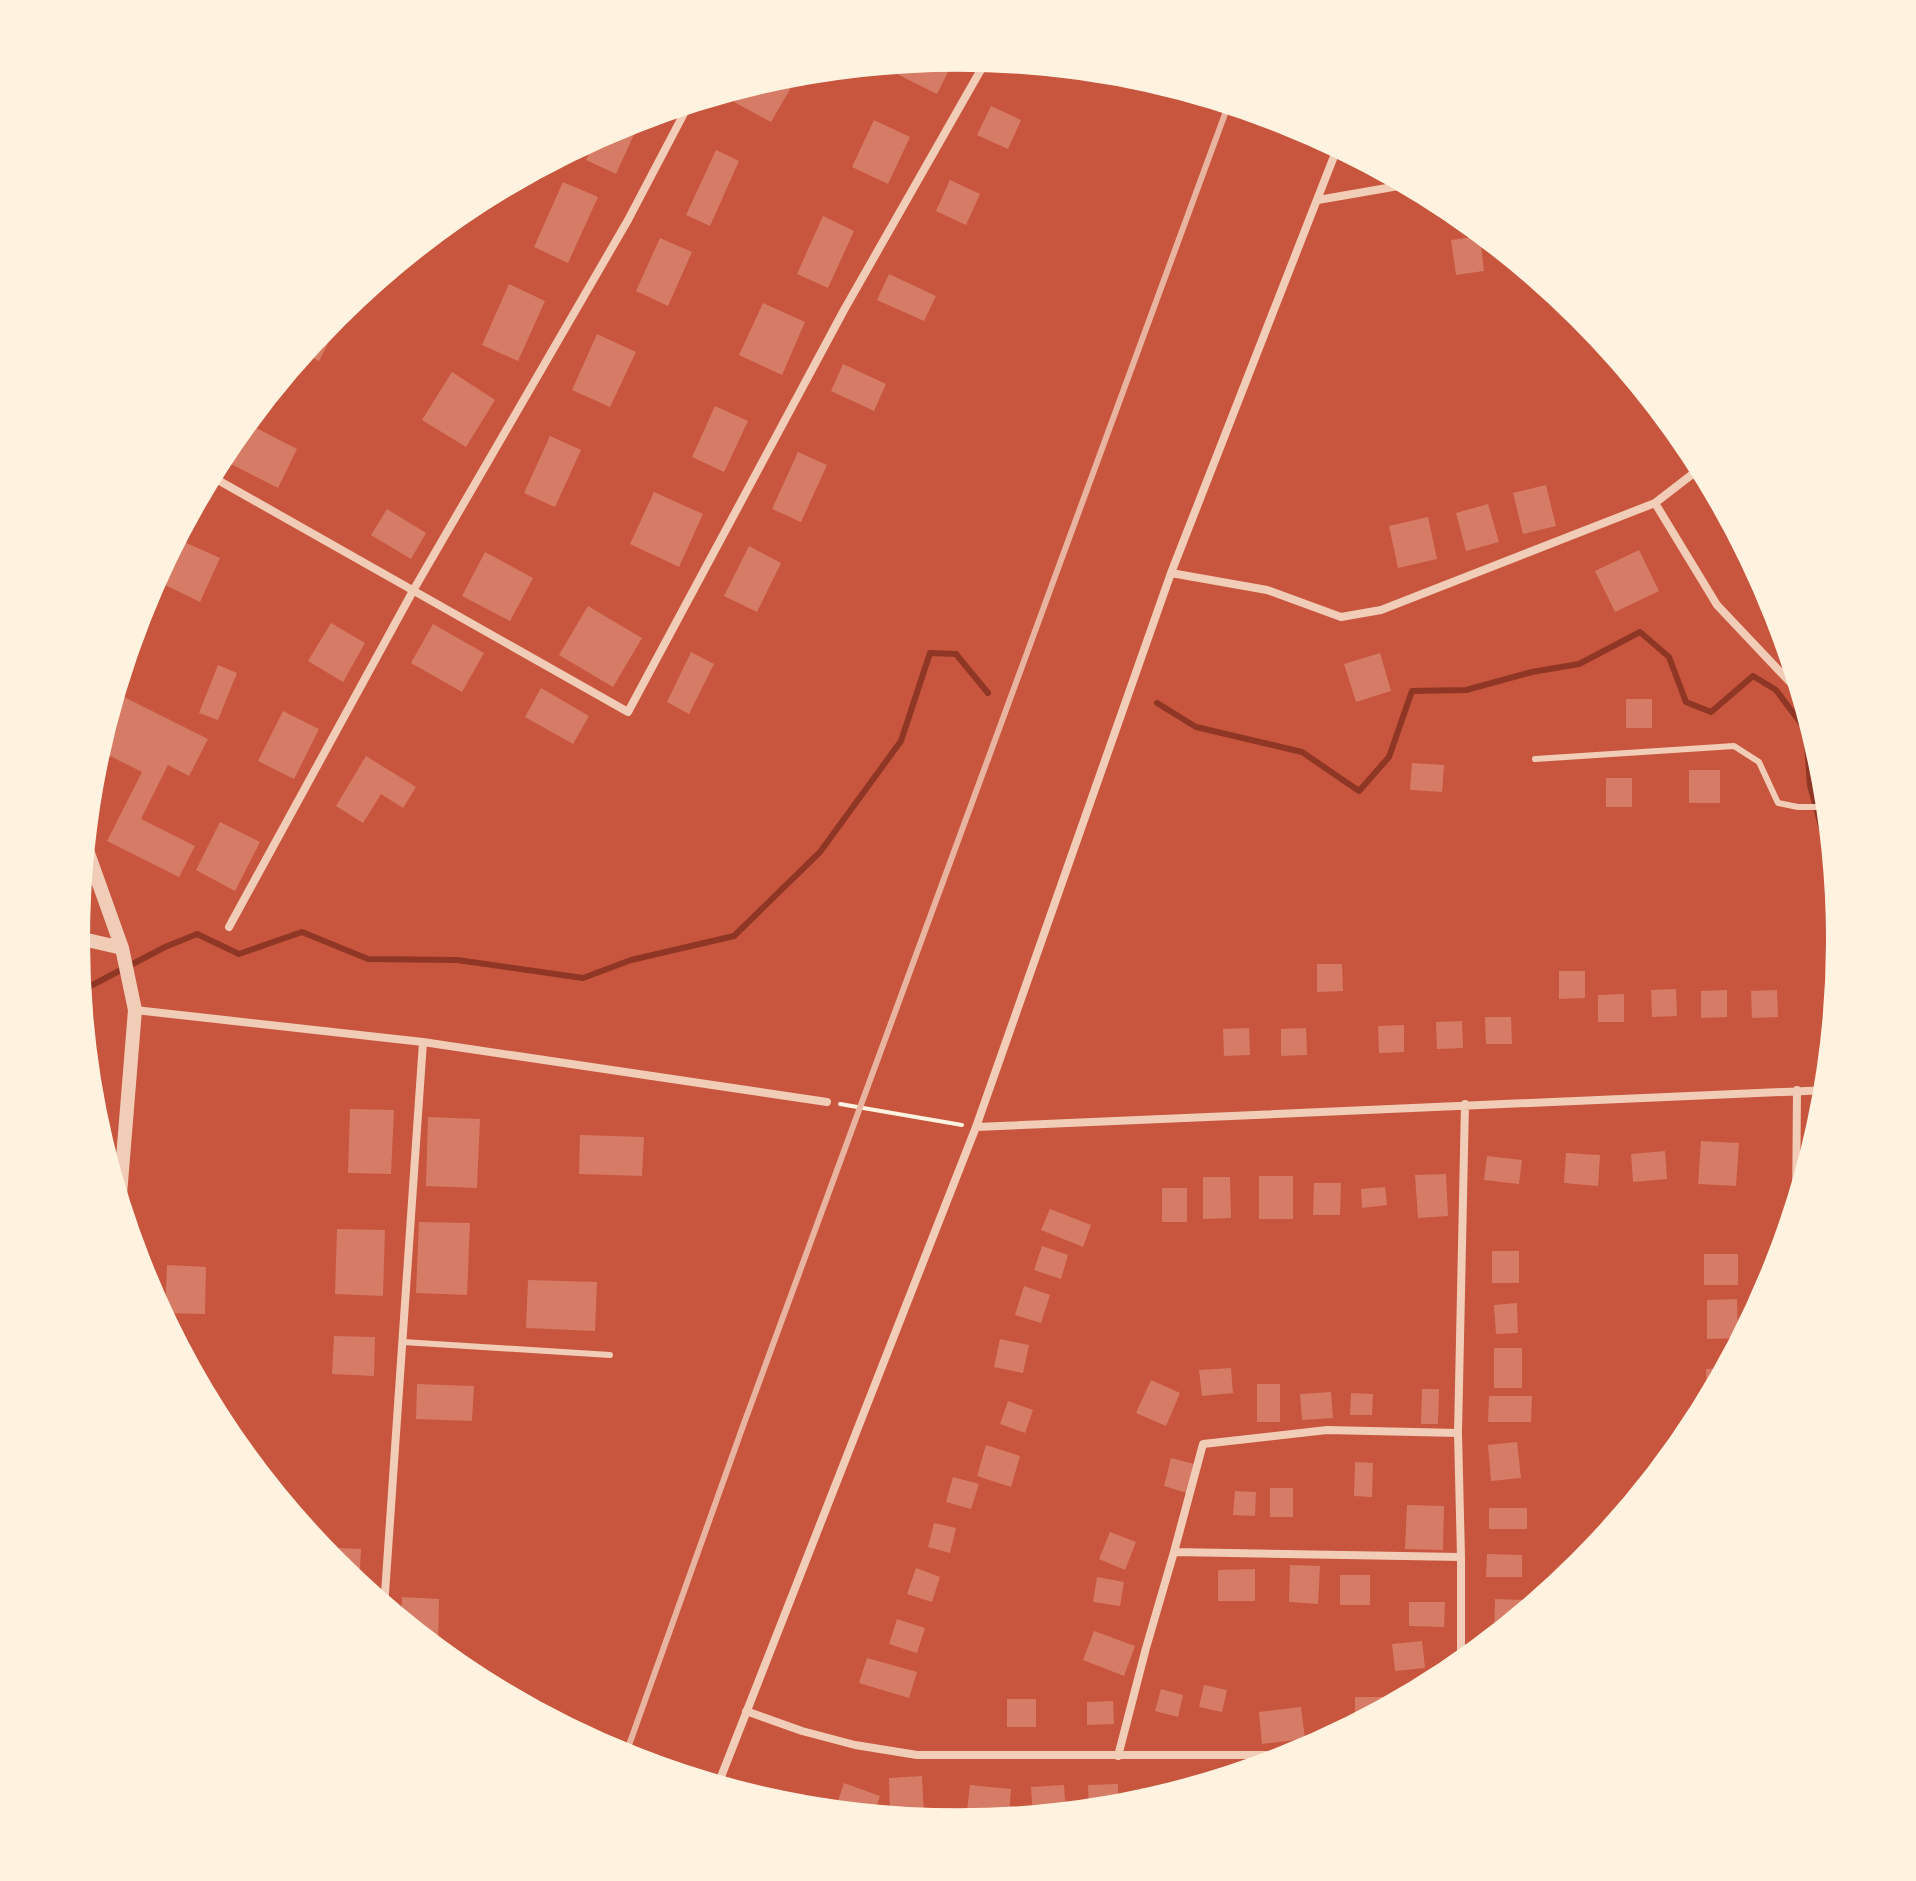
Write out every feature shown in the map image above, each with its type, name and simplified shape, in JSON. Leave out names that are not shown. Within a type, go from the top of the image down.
[{"type":"street","points":[[219,481],[628,712],[844,310],[980,71]]},
{"type":"street","points":[[229,927],[414,589],[628,220],[683,114]]},
{"type":"street","points":[[721,1777],[976,1127],[1171,573],[1334,156]]},
{"type":"street","points":[[1318,200],[1393,187]]},
{"type":"street","points":[[1171,573],[1267,590],[1341,617],[1381,610],[1655,503],[1693,474]]},
{"type":"street","points":[[1655,503],[1717,605],[1788,680]]},
{"type":"street","points":[[91,862],[122,948],[135,1010],[121,1179]]},
{"type":"street","points":[[88,940],[122,948]]},
{"type":"street","points":[[135,1010],[423,1042],[827,1102]]},
{"type":"street","points":[[385,1596],[423,1042]]},
{"type":"street","points":[[1796,1175],[1797,1090]]},
{"type":"street","points":[[976,1127],[1815,1090]]},
{"type":"street","points":[[1461,1650],[1458,1433],[1465,1104]]},
{"type":"street","points":[[1118,1756],[1203,1444],[1327,1430],[1458,1433]]},
{"type":"street","points":[[1174,1552],[1461,1557]]},
{"type":"street","points":[[746,1711],[802,1731],[855,1745],[917,1755],[1264,1755]]},
{"type":"lane","points":[[1535,759],[1734,746],[1759,762],[1778,803],[1818,807]]},
{"type":"lane","points":[[403,1342],[610,1355]]},
{"type":"path","points":[[827,1102],[976,1127]]},
{"type":"building","points":[[949,70],[937,94],[895,73],[901,72]]},
{"type":"building","points":[[792,86],[771,122],[734,102],[735,99]]},
{"type":"building","points":[[991,106],[1021,120],[1008,149],[977,135]]},
{"type":"building","points":[[874,120],[910,137],[888,184],[852,167]]},
{"type":"building","points":[[635,132],[616,174],[586,160],[589,152]]},
{"type":"building","points":[[716,150],[739,161],[710,226],[686,215]]},
{"type":"building","points":[[950,180],[980,194],[966,225],[936,211]]},
{"type":"building","points":[[563,182],[598,197],[568,263],[534,247]]},
{"type":"building","points":[[823,216],[854,231],[828,288],[797,274]]},
{"type":"building","points":[[1470,237],[1481,245],[1484,271],[1456,275],[1451,240]]},
{"type":"building","points":[[660,238],[692,252],[668,306],[636,291]]},
{"type":"building","points":[[889,274],[936,296],[924,321],[877,300]]},
{"type":"building","points":[[509,284],[545,301],[518,361],[482,345]]},
{"type":"building","points":[[763,303],[805,322],[782,375],[739,355]]},
{"type":"building","points":[[597,334],[636,352],[610,407],[572,390]]},
{"type":"building","points":[[332,336],[319,361],[313,358]]},
{"type":"building","points":[[843,364],[886,384],[874,411],[831,391]]},
{"type":"building","points":[[452,372],[495,400],[466,447],[422,420]]},
{"type":"building","points":[[715,406],[748,421],[724,472],[692,457]]},
{"type":"building","points":[[255,427],[297,449],[278,488],[230,464]]},
{"type":"building","points":[[550,436],[581,450],[555,507],[524,493]]},
{"type":"building","points":[[798,452],[827,465],[801,522],[772,509]]},
{"type":"building","points":[[1546,485],[1556,526],[1523,534],[1513,493]]},
{"type":"building","points":[[654,492],[703,514],[679,567],[630,544]]},
{"type":"building","points":[[1488,504],[1499,542],[1466,551],[1456,513]]},
{"type":"building","points":[[387,509],[426,533],[411,559],[371,535]]},
{"type":"building","points":[[1428,517],[1437,559],[1398,568],[1389,526]]},
{"type":"building","points":[[184,542],[220,558],[200,602],[165,585]]},
{"type":"building","points":[[749,546],[781,563],[757,612],[724,596]]},
{"type":"building","points":[[1639,550],[1659,591],[1615,612],[1595,571]]},
{"type":"building","points":[[485,552],[533,578],[510,621],[462,596]]},
{"type":"building","points":[[588,606],[642,638],[613,687],[559,655]]},
{"type":"building","points":[[331,623],[365,643],[343,682],[308,661]]},
{"type":"building","points":[[433,624],[484,653],[462,692],[411,663]]},
{"type":"building","points":[[691,652],[714,664],[689,714],[667,702]]},
{"type":"building","points":[[1380,653],[1391,691],[1356,702],[1344,664]]},
{"type":"building","points":[[218,665],[237,673],[218,720],[199,713]]},
{"type":"building","points":[[541,688],[589,716],[573,744],[525,717]]},
{"type":"building","points":[[123,696],[208,739],[189,776],[168,765],[141,819],[195,846],[179,877],[107,841],[142,772],[108,755]]},
{"type":"building","points":[[1626,699],[1652,699],[1652,728],[1626,728]]},
{"type":"building","points":[[283,711],[319,729],[294,779],[258,761]]},
{"type":"building","points":[[366,756],[416,787],[403,808],[381,794],[363,823],[336,806]]},
{"type":"building","points":[[1412,763],[1444,765],[1442,792],[1410,790]]},
{"type":"building","points":[[1689,770],[1720,770],[1720,803],[1689,803]]},
{"type":"building","points":[[1606,778],[1632,778],[1632,807],[1606,807]]},
{"type":"building","points":[[220,822],[260,842],[235,891],[196,870]]},
{"type":"building","points":[[1317,964],[1342,964],[1343,991],[1317,992]]},
{"type":"building","points":[[1559,971],[1585,971],[1585,998],[1559,999]]},
{"type":"building","points":[[1676,989],[1677,1016],[1652,1017],[1651,990]]},
{"type":"building","points":[[1727,990],[1727,1017],[1701,1018],[1701,991]]},
{"type":"building","points":[[1777,990],[1778,1017],[1752,1018],[1751,991]]},
{"type":"building","points":[[1624,994],[1624,1022],[1598,1022],[1598,995]]},
{"type":"building","points":[[1485,1017],[1511,1017],[1512,1044],[1486,1044]]},
{"type":"building","points":[[1462,1021],[1463,1048],[1437,1049],[1436,1022]]},
{"type":"building","points":[[1404,1025],[1404,1052],[1379,1053],[1378,1026]]},
{"type":"building","points":[[1249,1028],[1250,1055],[1224,1056],[1223,1029]]},
{"type":"building","points":[[1306,1028],[1307,1055],[1281,1056],[1281,1029]]},
{"type":"building","points":[[350,1109],[394,1110],[391,1174],[348,1173]]},
{"type":"building","points":[[428,1117],[480,1119],[477,1188],[426,1186]]},
{"type":"building","points":[[580,1135],[644,1137],[642,1176],[579,1174]]},
{"type":"building","points":[[1701,1141],[1739,1143],[1736,1186],[1698,1184]]},
{"type":"building","points":[[1665,1151],[1667,1179],[1633,1182],[1631,1154]]},
{"type":"building","points":[[1566,1153],[1600,1155],[1598,1186],[1564,1183]]},
{"type":"building","points":[[1487,1156],[1522,1160],[1519,1184],[1484,1180]]},
{"type":"building","points":[[1446,1174],[1448,1216],[1418,1218],[1415,1175]]},
{"type":"building","points":[[1259,1176],[1293,1176],[1293,1219],[1259,1219]]},
{"type":"building","points":[[1203,1177],[1230,1177],[1231,1218],[1203,1219]]},
{"type":"building","points":[[1314,1183],[1341,1183],[1340,1215],[1313,1215]]},
{"type":"building","points":[[1385,1187],[1387,1205],[1362,1208],[1361,1189]]},
{"type":"building","points":[[1162,1188],[1187,1188],[1187,1222],[1162,1222]]},
{"type":"building","points":[[1050,1209],[1091,1225],[1083,1247],[1041,1230]]},
{"type":"building","points":[[419,1222],[470,1223],[467,1295],[416,1293]]},
{"type":"building","points":[[337,1229],[385,1230],[383,1296],[335,1294]]},
{"type":"building","points":[[1042,1246],[1068,1255],[1061,1279],[1034,1270]]},
{"type":"building","points":[[1492,1251],[1519,1251],[1519,1283],[1492,1283]]},
{"type":"building","points":[[1704,1254],[1738,1254],[1738,1285],[1704,1285]]},
{"type":"building","points":[[167,1265],[206,1267],[205,1314],[171,1313],[166,1300]]},
{"type":"building","points":[[528,1280],[597,1282],[595,1331],[526,1328]]},
{"type":"building","points":[[1024,1286],[1050,1295],[1041,1323],[1015,1315]]},
{"type":"building","points":[[1737,1299],[1738,1328],[1732,1338],[1707,1339],[1707,1300]]},
{"type":"building","points":[[1517,1303],[1518,1333],[1496,1334],[1494,1305]]},
{"type":"building","points":[[334,1336],[375,1337],[374,1376],[332,1374]]},
{"type":"building","points":[[1000,1339],[1029,1345],[1023,1373],[994,1367]]},
{"type":"building","points":[[1494,1348],[1522,1348],[1522,1388],[1494,1388]]},
{"type":"building","points":[[1231,1368],[1233,1393],[1202,1396],[1199,1370]]},
{"type":"building","points":[[1706,1369],[1716,1369],[1707,1385]]},
{"type":"building","points":[[1151,1380],[1180,1393],[1166,1426],[1136,1413]]},
{"type":"building","points":[[417,1384],[474,1386],[472,1421],[416,1419]]},
{"type":"building","points":[[1257,1384],[1280,1384],[1280,1422],[1257,1422]]},
{"type":"building","points":[[1422,1389],[1439,1389],[1438,1424],[1421,1424]]},
{"type":"building","points":[[1331,1392],[1333,1418],[1302,1420],[1300,1394]]},
{"type":"building","points":[[1351,1393],[1373,1394],[1372,1415],[1350,1415]]},
{"type":"building","points":[[1489,1396],[1532,1396],[1531,1422],[1488,1422]]},
{"type":"building","points":[[1008,1401],[1033,1410],[1025,1433],[1000,1424]]},
{"type":"building","points":[[1517,1442],[1521,1478],[1491,1481],[1488,1445]]},
{"type":"building","points":[[986,1445],[1020,1456],[1011,1487],[977,1476]]},
{"type":"building","points":[[1171,1458],[1194,1464],[1187,1493],[1164,1486]]},
{"type":"building","points":[[1355,1462],[1373,1463],[1372,1497],[1354,1496]]},
{"type":"building","points":[[953,1477],[979,1484],[971,1509],[946,1502]]},
{"type":"building","points":[[1270,1488],[1293,1488],[1293,1517],[1270,1517]]},
{"type":"building","points":[[1235,1491],[1256,1492],[1255,1516],[1233,1515]]},
{"type":"building","points":[[1407,1505],[1444,1506],[1443,1550],[1405,1549]]},
{"type":"building","points":[[1489,1508],[1527,1508],[1527,1529],[1489,1529]]},
{"type":"building","points":[[934,1523],[956,1528],[950,1553],[928,1547]]},
{"type":"building","points":[[1110,1532],[1136,1542],[1125,1570],[1099,1559]]},
{"type":"building","points":[[335,1548],[361,1549],[360,1573]]},
{"type":"building","points":[[1487,1554],[1522,1555],[1522,1577],[1486,1577]]},
{"type":"building","points":[[1290,1565],[1320,1566],[1318,1604],[1289,1602]]},
{"type":"building","points":[[916,1568],[940,1577],[932,1602],[907,1594]]},
{"type":"building","points":[[1255,1569],[1255,1601],[1218,1601],[1218,1570]]},
{"type":"building","points":[[1340,1575],[1370,1575],[1370,1605],[1340,1605]]},
{"type":"building","points":[[1097,1577],[1124,1582],[1120,1606],[1093,1602]]},
{"type":"building","points":[[402,1597],[439,1599],[438,1638],[428,1631],[402,1609]]},
{"type":"building","points":[[1495,1599],[1526,1600],[1494,1626]]},
{"type":"building","points":[[1409,1602],[1445,1602],[1444,1627],[1409,1626]]},
{"type":"building","points":[[897,1619],[925,1628],[917,1653],[889,1644]]},
{"type":"building","points":[[1094,1631],[1135,1646],[1124,1676],[1083,1660]]},
{"type":"building","points":[[1422,1641],[1425,1668],[1395,1671],[1392,1644]]},
{"type":"building","points":[[867,1658],[917,1672],[909,1698],[859,1683]]},
{"type":"building","points":[[1204,1685],[1227,1690],[1222,1712],[1199,1707]]},
{"type":"building","points":[[1161,1689],[1183,1695],[1178,1717],[1155,1711]]},
{"type":"building","points":[[1355,1697],[1385,1697],[1385,1698],[1355,1715]]},
{"type":"building","points":[[1007,1699],[1036,1699],[1036,1727],[1007,1727]]},
{"type":"building","points":[[1113,1701],[1114,1724],[1087,1725],[1087,1702]]},
{"type":"building","points":[[1301,1707],[1305,1739],[1262,1744],[1259,1712]]},
{"type":"building","points":[[922,1776],[924,1810],[890,1808],[889,1778]]},
{"type":"building","points":[[844,1783],[880,1796],[876,1807],[837,1803]]},
{"type":"building","points":[[1118,1784],[1118,1796],[1089,1801],[1088,1785]]},
{"type":"building","points":[[970,1785],[1011,1789],[1009,1809],[967,1811]]},
{"type":"building","points":[[1064,1785],[1065,1805],[1032,1807],[1031,1787]]},
{"type":"waterway","points":[[1157,703],[1196,727],[1302,752],[1359,791],[1389,757],[1412,691],[1466,690],[1532,672],[1579,664],[1640,632],[1669,657],[1686,702],[1711,712],[1753,676],[1776,690],[1801,723]]},
{"type":"waterway","points":[[89,987],[197,934],[239,954],[302,932],[368,959],[457,960],[583,978],[631,960],[734,936],[820,852],[901,741],[930,653],[956,654],[988,693]]},
{"type":"waterway","points":[[1808,752],[1810,785],[1821,825]]},
{"type":"railway","points":[[629,1746],[743,1426],[1226,112]]}]
